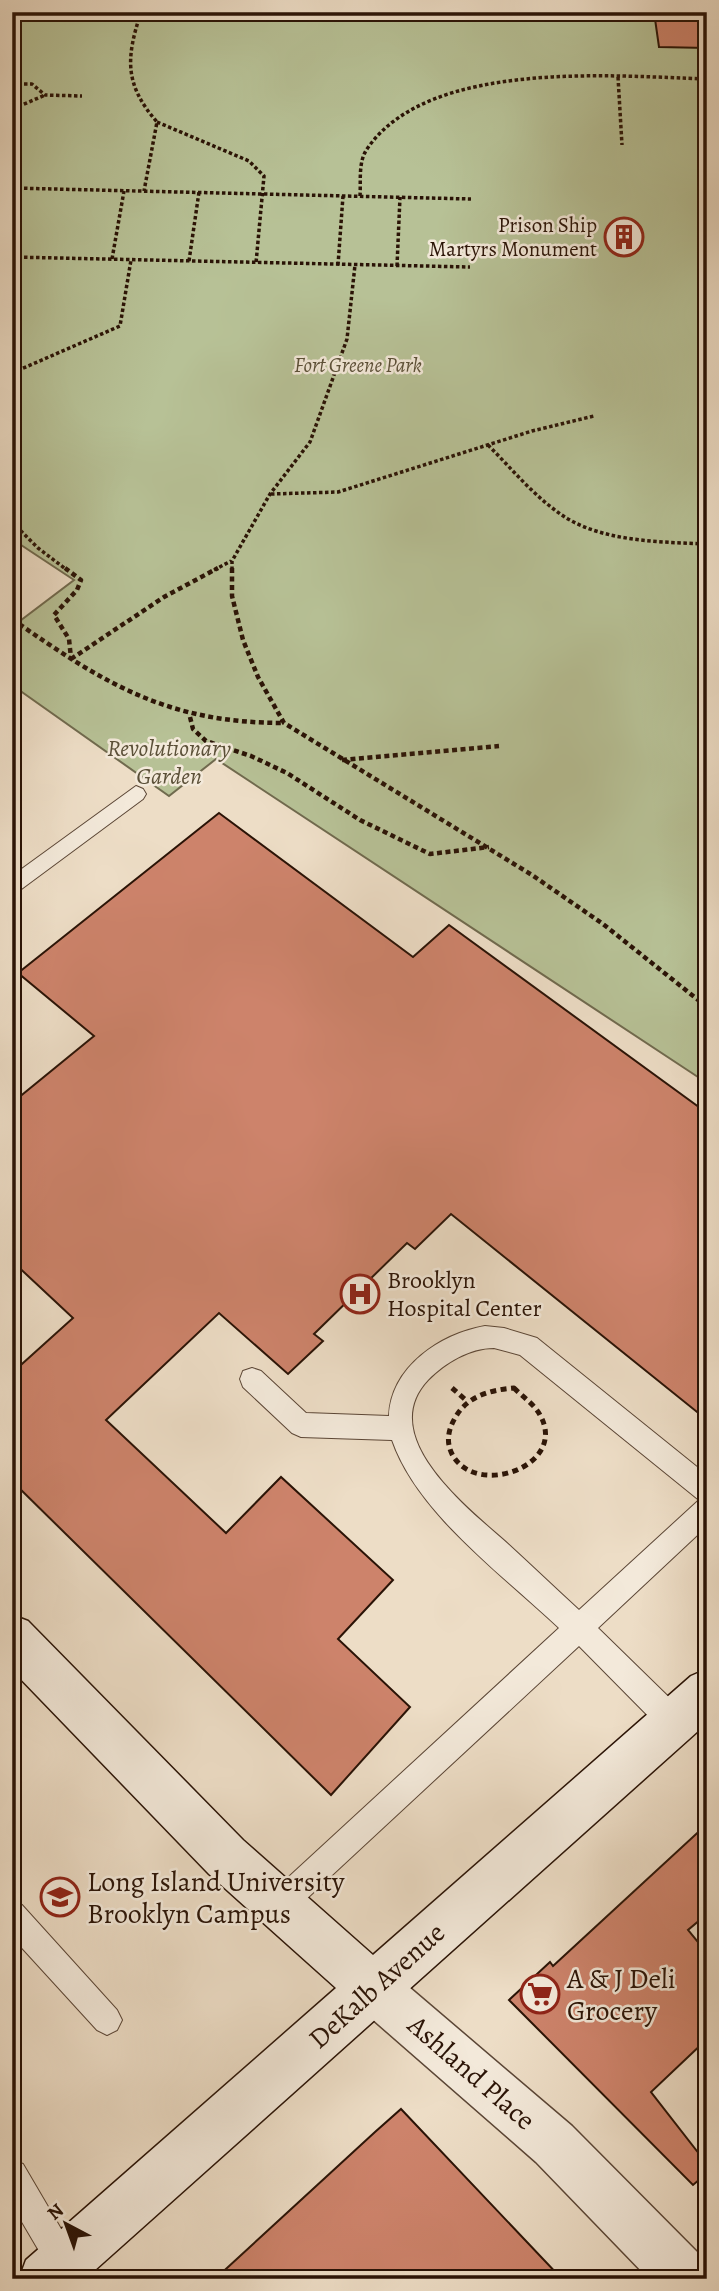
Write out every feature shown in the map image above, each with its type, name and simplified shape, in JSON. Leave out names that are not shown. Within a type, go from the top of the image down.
[{"type":"street","name":"Ashland Place","points":[[12,1637],[226,1857],[278,1906],[554,2144],[686,2279]]},
{"type":"street","name":"DeKalb Avenue","points":[[54,2271],[690,1707]]},
{"type":"lane","points":[[12,888],[136,794]]},
{"type":"lane","points":[[690,1707],[628,1673],[446,1504],[411,1457],[401,1428],[401,1397],[418,1373],[464,1342],[496,1335],[528,1346],[707,1491]]},
{"type":"lane","points":[[252,1379],[301,1425],[401,1428]]},
{"type":"lane","points":[[278,1906],[707,1509]]},
{"type":"lane","points":[[12,1915],[107,2020]]},
{"type":"lane","points":[[12,2175],[54,2271]]},
{"type":"path","points":[[12,42],[18,12]]},
{"type":"path","points":[[141,12],[129,46],[131,80],[140,104],[157,122],[249,161],[264,176],[256,262]]},
{"type":"path","points":[[360,196],[362,164],[366,150],[389,124],[405,113],[444,98],[494,84],[568,76],[707,79]]},
{"type":"path","points":[[618,77],[622,145]]},
{"type":"path","points":[[12,84],[32,84],[45,95]]},
{"type":"path","points":[[12,105],[22,105],[45,95],[82,96]]},
{"type":"path","points":[[144,191],[157,122]]},
{"type":"path","points":[[12,188],[471,199]]},
{"type":"path","points":[[112,259],[124,191]]},
{"type":"path","points":[[189,261],[199,192]]},
{"type":"path","points":[[338,265],[343,196]]},
{"type":"path","points":[[397,266],[400,197]]},
{"type":"path","points":[[12,257],[470,267]]},
{"type":"path","points":[[12,373],[120,326],[131,260]]},
{"type":"path","points":[[355,265],[347,339],[310,442],[270,494],[232,561],[232,596],[243,640],[258,677],[284,723],[341,760],[489,847],[603,923],[707,1007]]},
{"type":"path","points":[[270,494],[338,492],[488,445],[594,416]]},
{"type":"path","points":[[488,445],[550,506],[583,526],[666,542],[707,544]]},
{"type":"path","points":[[12,522],[38,548],[81,580],[54,615],[69,639],[71,659]]},
{"type":"path","points":[[71,659],[164,597],[232,561]]},
{"type":"path","points":[[12,619],[71,659],[142,699],[190,717],[259,724],[284,723]]},
{"type":"path","points":[[190,717],[193,729],[206,741],[251,756],[287,773],[360,820],[430,854],[489,847]]},
{"type":"path","points":[[341,760],[499,746]]},
{"type":"path","points":[[446,1382],[467,1401]]},
{"type":"path","points":[[514,1388],[534,1402],[547,1423],[545,1448],[526,1469],[501,1476],[478,1475],[460,1469],[449,1451],[449,1426],[467,1401],[492,1389],[514,1388]]},
{"type":"green space","name":"Fort Greene Park","points":[[12,12],[707,12],[707,1083],[216,759],[169,796],[12,685],[12,627],[74,580],[12,539]]},
{"type":"building","points":[[654,12],[704,12],[707,48],[659,47]]},
{"type":"building","name":"Brooklyn Hospital Center","points":[[219,813],[413,957],[449,925],[707,1113],[707,1420],[451,1214],[415,1249],[407,1243],[314,1334],[323,1341],[288,1374],[219,1313],[106,1420],[226,1533],[281,1477],[393,1580],[338,1639],[410,1707],[331,1795],[12,1481],[12,1373],[73,1318],[12,1261],[12,1103],[94,1036],[18,973]]},
{"type":"building","points":[[707,1824],[707,1914],[688,1930],[707,1953],[707,2039],[651,2092],[707,2164],[707,2173],[693,2185],[509,2000],[550,1962],[553,1966]]},
{"type":"building","points":[[401,2109],[562,2279],[215,2279],[375,2132]]},
{"type":"place","name":"Prison Ship Martyrs Monument","points":[[624,237]]},
{"type":"place","name":"Brooklyn Hospital Center","points":[[360,1294]]},
{"type":"place","name":"Long Island University Brooklyn Campus","points":[[60,1897]]},
{"type":"place","name":"A & J Deli Grocery","points":[[540,1994]]},
{"type":"park label","name":"Revolutionary Garden","points":[[169,762]]}]
